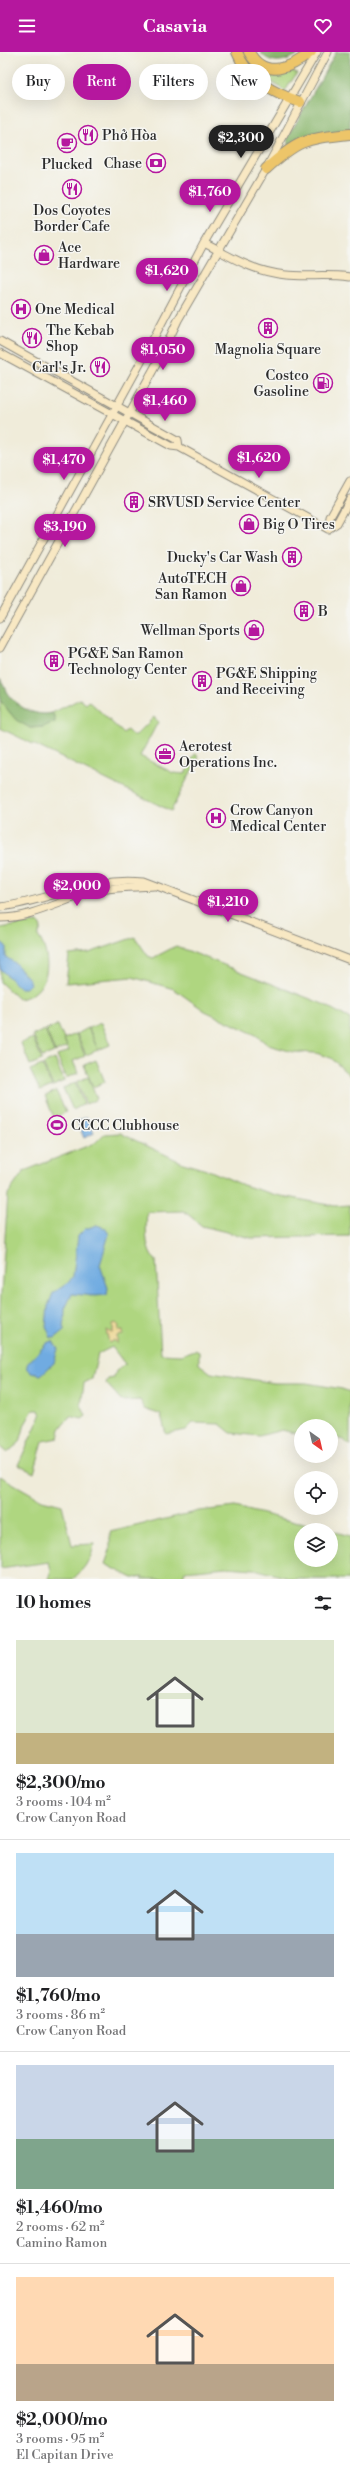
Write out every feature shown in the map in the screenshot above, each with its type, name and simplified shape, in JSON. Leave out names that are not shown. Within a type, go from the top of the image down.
[{"type":"highway","points":[[237,52],[245,68],[257,81],[289,98],[300,102]]},
{"type":"highway","points":[[249,52],[262,66],[280,70],[298,63],[311,52]]},
{"type":"highway","points":[[266,169],[297,143],[315,138],[350,134]]},
{"type":"street","points":[[0,618],[204,243],[317,52]]},
{"type":"street","points":[[0,648],[129,413],[178,320],[266,169],[300,102],[328,52]]},
{"type":"street","points":[[204,243],[247,266],[266,271],[286,275],[350,277]]},
{"type":"street","points":[[0,341],[178,440],[179,447]]},
{"type":"street","points":[[0,353],[124,422],[171,446],[179,447],[328,529]]},
{"type":"street","points":[[328,529],[330,517],[350,480]]},
{"type":"street","points":[[328,529],[337,523],[350,499]]},
{"type":"street","points":[[0,908],[22,905],[96,882],[128,879],[144,881],[350,960]]},
{"type":"street","points":[[0,918],[36,911],[90,892],[122,887],[156,886]]},
{"type":"green space","points":[[260,52],[302,52],[286,60],[275,61],[264,57]]},
{"type":"green space","points":[[336,52],[350,52],[350,130],[289,145],[287,139]]},
{"type":"green space","points":[[293,71],[297,73],[285,91],[271,82],[271,72]]},
{"type":"green space","points":[[0,678],[7,693],[21,707],[39,714],[52,713],[55,717],[55,722],[43,727],[30,728],[16,720],[0,700]]},
{"type":"green space","points":[[80,699],[86,704],[89,701],[123,733],[127,730],[134,737],[154,717],[158,722],[140,756],[173,773],[185,774],[195,754],[199,756],[171,811],[0,728],[0,700],[11,714],[30,728],[43,727],[55,717],[52,713]]},
{"type":"green space","points":[[38,922],[41,928],[38,936],[46,955],[46,975],[42,984],[36,991],[28,996],[18,999],[0,982],[0,928]]},
{"type":"green space","points":[[135,937],[148,956],[153,958],[176,946],[323,1004],[350,1019],[350,1076],[331,1058],[316,1053],[293,1052],[268,1045],[256,1035],[205,1011],[174,989],[132,977],[66,983],[69,955],[89,953]]},
{"type":"green space","points":[[101,1023],[110,1045],[98,1050],[89,1028]]},
{"type":"green space","points":[[58,1025],[67,1047],[55,1052],[46,1030]]},
{"type":"green space","points":[[88,1028],[98,1050],[86,1055],[77,1034]]},
{"type":"green space","points":[[45,1030],[54,1052],[42,1057],[33,1035]]},
{"type":"green space","points":[[76,1034],[85,1056],[73,1061],[78,1073],[66,1078],[57,1056],[69,1051],[64,1039]]},
{"type":"green space","points":[[33,1038],[42,1060],[30,1065],[21,1043]]},
{"type":"green space","points":[[55,1059],[64,1081],[53,1086],[43,1064]]},
{"type":"green space","points":[[96,1060],[105,1082],[93,1087],[84,1065]]},
{"type":"green space","points":[[42,1065],[52,1086],[40,1091],[30,1070]]},
{"type":"green space","points":[[88,1077],[97,1099],[86,1104],[76,1082]]},
{"type":"green space","points":[[75,1083],[84,1104],[73,1110],[63,1088]]},
{"type":"green space","points":[[56,1091],[66,1112],[54,1118],[45,1096]]},
{"type":"green space","points":[[120,1133],[183,1163],[213,1172],[243,1185],[276,1195],[335,1206],[350,1205],[350,1236],[251,1238],[202,1226],[184,1211],[147,1212],[146,1231],[149,1251],[156,1260],[161,1354],[181,1355],[195,1350],[199,1352],[199,1364],[211,1373],[274,1383],[306,1383],[342,1389],[350,1392],[350,1446],[344,1440],[338,1439],[338,1419],[294,1419],[294,1433],[282,1430],[259,1436],[231,1433],[220,1424],[193,1423],[186,1430],[166,1434],[161,1415],[145,1409],[140,1400],[122,1401],[106,1383],[108,1379],[114,1378],[116,1371],[125,1364],[112,1347],[98,1354],[92,1379],[84,1383],[81,1405],[86,1416],[82,1419],[70,1416],[60,1429],[58,1438],[43,1441],[34,1473],[18,1465],[41,1415],[39,1410],[33,1410],[25,1424],[20,1442],[7,1453],[0,1447],[0,1309],[8,1194],[24,1171],[95,1143],[104,1134]]},
{"type":"green space","points":[[0,1476],[42,1500],[62,1505],[72,1545],[94,1544],[87,1563],[73,1579],[48,1579],[51,1570],[49,1562],[0,1569]]},
{"type":"green space","points":[[235,1507],[299,1523],[294,1523],[294,1567],[338,1567],[338,1533],[350,1536],[350,1579],[293,1579],[254,1569],[226,1567],[185,1571],[182,1579],[142,1579],[143,1577],[133,1578],[105,1564],[110,1550],[110,1532],[199,1511]]},
{"type":"sand","points":[[116,1323],[119,1326],[118,1331],[123,1331],[123,1335],[117,1336],[117,1344],[114,1340],[109,1343],[106,1330],[113,1333],[113,1324]]},
{"type":"water","points":[[0,941],[6,946],[6,957],[15,963],[30,980],[30,984],[26,988],[20,988],[0,969]]},
{"type":"water","points":[[87,1117],[94,1133],[84,1138],[77,1121]]},
{"type":"water","points":[[97,1225],[105,1228],[109,1234],[100,1265],[108,1288],[107,1295],[95,1296],[72,1294],[65,1309],[64,1331],[55,1338],[51,1338],[46,1326],[48,1306],[53,1293],[68,1283],[73,1276],[78,1236],[85,1229]]},
{"type":"water","points":[[53,1341],[58,1349],[54,1363],[41,1375],[32,1373],[28,1369],[27,1364],[47,1343]]},
{"type":"place","name":"Phở Hòa","points":[[88,135]]},
{"type":"place","name":"Plucked","points":[[67,143]]},
{"type":"place","name":"Chase","points":[[156,163]]},
{"type":"place","name":"Dos Coyotes Border Cafe","points":[[72,189]]},
{"type":"place","name":"Ace Hardware","points":[[44,255]]},
{"type":"place","name":"One Medical","points":[[21,309]]},
{"type":"place","name":"Magnolia Square","points":[[268,328]]},
{"type":"place","name":"The Kebab Shop","points":[[32,338]]},
{"type":"place","name":"Carl's Jr.","points":[[100,367]]},
{"type":"place","name":"Costco Gasoline","points":[[323,383]]},
{"type":"place","name":"SRVUSD Service Center","points":[[134,502]]},
{"type":"place","name":"Big O Tires","points":[[249,524]]},
{"type":"place","name":"Ducky's Car Wash","points":[[292,557]]},
{"type":"place","name":"AutoTECH San Ramon","points":[[241,586]]},
{"type":"place","name":"B","points":[[304,611]]},
{"type":"place","name":"Wellman Sports","points":[[254,630]]},
{"type":"place","name":"PG&E San Ramon Technology Center","points":[[54,661]]},
{"type":"place","name":"PG&E Shipping and Receiving","points":[[202,681]]},
{"type":"place","name":"Aerotest Operations Inc.","points":[[165,754]]},
{"type":"place","name":"Crow Canyon Medical Center","points":[[216,818]]},
{"type":"place","name":"CCCC Clubhouse","points":[[57,1125]]}]
